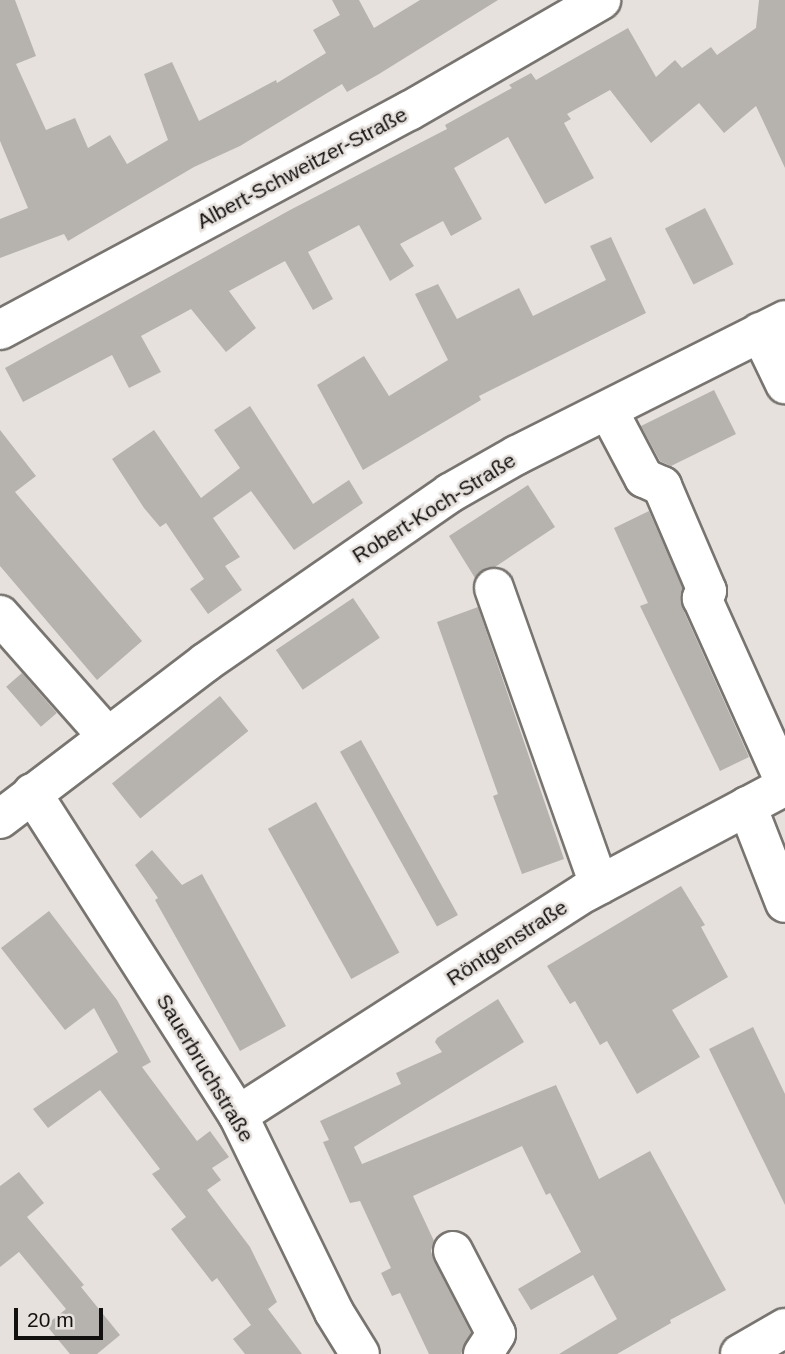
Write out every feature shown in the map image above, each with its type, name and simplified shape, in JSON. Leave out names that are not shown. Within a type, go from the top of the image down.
[{"type":"street","name":"Albert-Schweitzer-Straße","points":[[0,330],[409,111],[601,0]]},
{"type":"street","points":[[773,326],[785,384]]},
{"type":"street","name":"Robert-Koch-Straße","points":[[0,819],[106,735],[282,607],[450,493],[517,455],[773,326]]},
{"type":"street","points":[[608,410],[644,478],[662,486],[706,591],[702,598],[785,785]]},
{"type":"street","points":[[494,588],[599,885]]},
{"type":"street","points":[[0,615],[106,735]]},
{"type":"street","name":"Röntgenstraße","points":[[238,1115],[599,885],[785,785]]},
{"type":"street","name":"Sauerbruchstraße","points":[[32,793],[238,1115],[334,1312],[360,1354]]},
{"type":"street","points":[[747,806],[785,903]]},
{"type":"street","points":[[453,1251],[496,1334],[484,1354]]},
{"type":"street","points":[[740,1354],[785,1328]]},
{"type":"building","points":[[0,0],[15,0],[36,56],[16,64],[46,130],[75,118],[88,148],[110,135],[127,164],[168,140],[144,74],[172,62],[199,121],[276,80],[277,83],[326,53],[313,30],[340,15],[332,0],[359,0],[374,28],[420,0],[498,0],[347,92],[342,84],[240,146],[194,167],[68,241],[64,234],[0,258],[0,219],[28,208],[0,141]]},
{"type":"building","points":[[759,0],[785,0],[785,168],[756,106],[724,133],[699,103],[651,143],[610,90],[567,114],[571,119],[564,123],[594,178],[545,204],[508,137],[454,168],[482,219],[451,236],[443,221],[400,244],[414,266],[390,281],[359,225],[308,252],[333,299],[313,310],[285,261],[229,291],[256,328],[226,352],[191,309],[141,336],[161,372],[129,388],[112,355],[23,402],[5,368],[290,210],[447,129],[445,125],[512,88],[509,85],[531,73],[536,80],[628,28],[656,77],[675,60],[682,68],[711,47],[717,55],[756,28]]},
{"type":"building","points":[[705,208],[734,264],[694,285],[665,228]]},
{"type":"building","points":[[611,237],[646,313],[479,396],[481,400],[363,470],[317,385],[364,356],[389,396],[448,360],[415,294],[438,284],[457,319],[519,288],[533,316],[606,280],[590,246]]},
{"type":"building","points":[[714,390],[736,434],[671,466],[660,461],[641,426]]},
{"type":"building","points":[[250,406],[313,504],[349,480],[363,503],[294,550],[251,491],[213,518],[240,557],[225,566],[242,590],[208,614],[190,589],[204,579],[166,523],[160,527],[144,508],[112,459],[154,430],[201,498],[240,468],[214,430]]},
{"type":"building","points":[[0,430],[36,476],[15,492],[142,641],[97,680],[0,566]]},
{"type":"building","points":[[528,485],[555,527],[495,567],[486,568],[475,578],[449,536]]},
{"type":"building","points":[[649,511],[683,589],[682,607],[749,757],[720,771],[640,606],[648,603],[614,528]]},
{"type":"building","points":[[353,598],[380,638],[303,690],[276,650]]},
{"type":"building","points":[[478,607],[564,859],[522,874],[493,796],[498,794],[437,622]]},
{"type":"building","points":[[22,673],[57,713],[41,727],[6,687]]},
{"type":"building","points":[[220,696],[248,731],[140,818],[112,783]]},
{"type":"building","points":[[361,740],[458,915],[437,927],[340,752]]},
{"type":"building","points":[[316,802],[399,952],[351,979],[268,829]]},
{"type":"building","points":[[152,850],[182,885],[202,874],[286,1026],[240,1051],[155,900],[158,898],[135,865]]},
{"type":"building","points":[[681,886],[705,925],[701,927],[728,977],[672,1010],[700,1057],[637,1094],[607,1041],[600,1045],[575,1001],[570,1004],[547,966]]},
{"type":"building","points":[[49,911],[117,1000],[151,1062],[142,1067],[197,1141],[210,1131],[229,1157],[212,1168],[221,1180],[207,1190],[250,1247],[277,1302],[268,1309],[302,1354],[245,1354],[233,1339],[251,1325],[217,1278],[212,1282],[171,1229],[186,1217],[152,1174],[160,1169],[100,1090],[48,1128],[33,1109],[118,1052],[94,1008],[65,1030],[1,948]]},
{"type":"building","points":[[498,999],[524,1042],[354,1147],[362,1164],[556,1085],[599,1179],[650,1151],[726,1290],[670,1320],[671,1323],[617,1354],[559,1354],[617,1319],[593,1275],[531,1310],[518,1289],[581,1252],[550,1193],[546,1195],[522,1146],[413,1196],[434,1241],[431,1251],[434,1261],[471,1333],[461,1354],[429,1354],[400,1293],[392,1296],[381,1273],[391,1268],[360,1201],[350,1203],[323,1142],[329,1140],[320,1121],[401,1084],[396,1073],[442,1052],[435,1042],[437,1038]]},
{"type":"building","points":[[753,1027],[785,1094],[785,1205],[709,1049]]},
{"type":"building","points":[[19,1172],[44,1203],[27,1217],[84,1285],[81,1287],[120,1335],[97,1354],[70,1354],[46,1325],[66,1309],[19,1252],[0,1267],[0,1186]]}]
